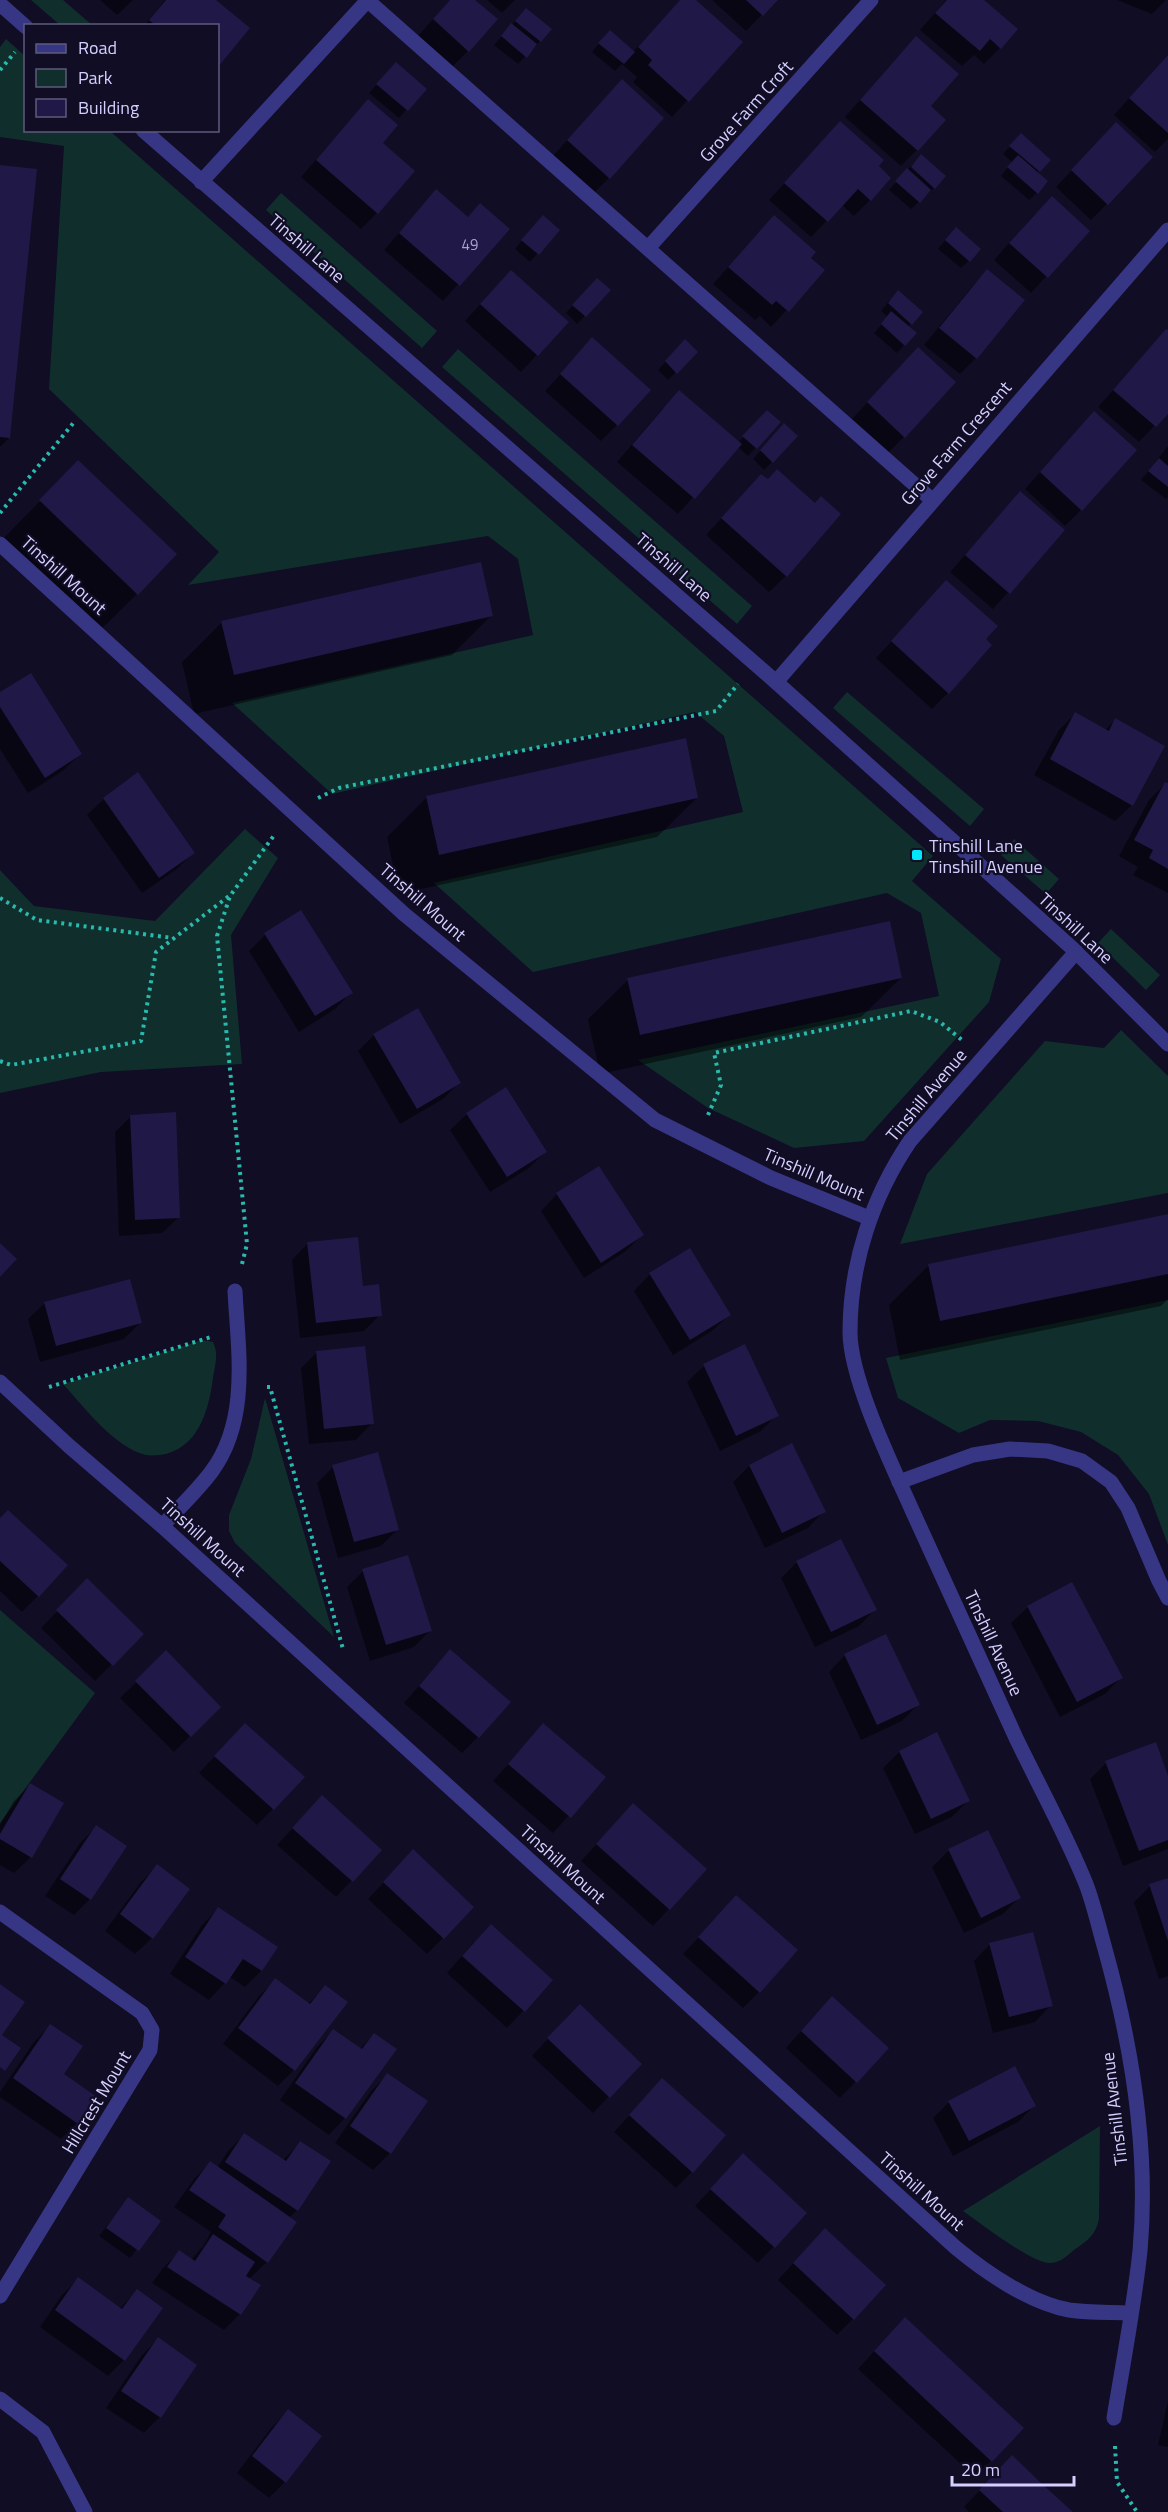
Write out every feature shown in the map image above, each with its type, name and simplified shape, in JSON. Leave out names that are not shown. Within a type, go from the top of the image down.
[{"type":"street","points":[[201,182],[368,0],[932,500]]},
{"type":"street","name":"Grove Farm Croft","points":[[649,247],[871,0]]},
{"type":"street","points":[[0,4],[24,25]]},
{"type":"street","name":"Tinshill Lane","points":[[145,132],[776,682],[1076,952],[1168,1044]]},
{"type":"street","name":"Grove Farm Crescent","points":[[776,682],[1168,230]]},
{"type":"street","name":"Tinshill Mount","points":[[0,544],[404,914],[655,1120],[771,1178],[869,1218]]},
{"type":"street","name":"Tinshill Avenue","points":[[1076,952],[909,1141],[898,1157],[869,1218],[854,1279],[850,1332],[852,1357],[865,1397],[900,1482],[977,1655],[1086,1885],[1106,1951],[1121,2013],[1130,2066],[1140,2144],[1142,2188],[1140,2250],[1114,2418]]},
{"type":"street","points":[[162,1526],[213,1470],[229,1436],[238,1402],[239,1386],[235,1291]]},
{"type":"street","name":"Tinshill Mount","points":[[0,1382],[323,1671],[946,2239],[987,2273],[1031,2296],[1068,2309],[1130,2313]]},
{"type":"street","points":[[900,1482],[974,1455],[1010,1449],[1048,1451],[1082,1461],[1111,1482],[1128,1508],[1168,1598]]},
{"type":"street","name":"Hillcrest Mount","points":[[0,1912],[142,2013],[152,2031],[150,2050],[0,2296]]},
{"type":"street","points":[[0,2399],[43,2432],[85,2512]]},
{"type":"path","points":[[0,513],[75,421]]},
{"type":"path","points":[[0,1061],[11,1065],[141,1041],[156,952],[230,896],[293,810],[339,788],[716,711],[755,664]]},
{"type":"path","points":[[230,896],[217,936],[247,1244],[235,1291]]},
{"type":"path","points":[[0,898],[37,920],[174,938]]},
{"type":"path","points":[[697,1140],[721,1085],[714,1053],[911,1011],[940,1022],[982,1059]]},
{"type":"path","points":[[16,1397],[208,1339],[236,1323]]},
{"type":"path","points":[[239,1386],[270,1388],[343,1652],[323,1671]]},
{"type":"path","points":[[1114,2418],[1116,2482],[1137,2512]]},
{"type":"green space","points":[[31,0],[63,0],[91,24],[59,24]]},
{"type":"green space","points":[[6,39],[24,55],[24,132],[111,132],[933,856],[912,881],[1001,959],[989,1002],[864,1141],[794,1148],[708,1108],[638,1060],[939,996],[921,913],[887,893],[533,972],[434,883],[743,812],[724,736],[695,712],[332,794],[232,703],[533,635],[518,559],[488,536],[188,585],[219,552],[49,389],[64,146],[0,137],[0,47]]},
{"type":"green space","points":[[281,193],[437,331],[422,348],[266,210]]},
{"type":"green space","points":[[458,349],[752,606],[737,624],[442,367]]},
{"type":"green space","points":[[847,692],[984,809],[970,826],[833,708]]},
{"type":"green space","points":[[245,829],[278,858],[231,935],[242,1064],[101,1072],[0,1093],[0,870],[34,906],[155,921]]},
{"type":"green space","points":[[1014,839],[1059,879],[1046,894],[1001,855]]},
{"type":"green space","points":[[1111,929],[1160,975],[1146,990],[1098,943]]},
{"type":"green space","points":[[1121,1030],[1168,1076],[1168,1193],[900,1244],[927,1174],[1045,1041],[1104,1048]]},
{"type":"green space","points":[[1168,1300],[1168,1545],[1149,1494],[1118,1455],[1081,1432],[1038,1421],[990,1420],[959,1433],[898,1398],[886,1358]]},
{"type":"green space","points":[[202,1340],[213,1342],[216,1351],[208,1403],[199,1427],[192,1437],[173,1452],[148,1455],[134,1451],[101,1426],[63,1384]]},
{"type":"green space","points":[[265,1398],[334,1637],[235,1543],[229,1531],[229,1515],[251,1459]]},
{"type":"green space","points":[[0,1610],[95,1693],[0,1823]]},
{"type":"green space","points":[[1100,2126],[1098,2225],[1083,2244],[1063,2259],[1050,2263],[1042,2262],[1006,2242],[963,2211]]},
{"type":"building","points":[[166,0],[216,0],[250,28],[219,66],[219,24],[154,24],[149,20]]},
{"type":"building","points":[[450,0],[475,0],[498,19],[469,52],[433,19]]},
{"type":"building","points":[[680,0],[696,0],[743,42],[689,102],[648,65],[652,60],[638,47]]},
{"type":"building","points":[[746,0],[778,0],[763,16]]},
{"type":"building","points":[[947,0],[984,0],[1018,29],[1001,49],[990,39],[980,51],[935,13]]},
{"type":"building","points":[[526,8],[552,29],[541,42],[515,21]]},
{"type":"building","points":[[511,23],[537,44],[527,58],[501,36]]},
{"type":"building","points":[[610,30],[635,52],[624,64],[598,43]]},
{"type":"building","points":[[916,36],[959,74],[931,106],[946,120],[918,151],[860,100]]},
{"type":"building","points":[[1168,55],[1168,133],[1129,98]]},
{"type":"building","points":[[396,62],[427,89],[408,111],[376,84]]},
{"type":"building","points":[[622,79],[664,118],[610,179],[567,140]]},
{"type":"building","points":[[368,99],[398,125],[383,143],[415,171],[378,214],[316,160]]},
{"type":"building","points":[[840,121],[884,160],[879,166],[891,178],[871,201],[858,189],[828,222],[784,183]]},
{"type":"building","points":[[1116,122],[1153,157],[1108,205],[1071,170]]},
{"type":"building","points":[[1021,133],[1051,160],[1040,172],[1009,146]]},
{"type":"building","points":[[921,154],[946,176],[935,189],[911,167]]},
{"type":"building","points":[[1018,155],[1048,181],[1038,194],[1007,167]]},
{"type":"building","points":[[0,165],[37,169],[10,438],[0,437]]},
{"type":"building","points":[[907,168],[931,190],[920,203],[895,181]]},
{"type":"building","points":[[436,189],[468,217],[480,203],[510,229],[460,286],[399,233]]},
{"type":"building","points":[[1052,196],[1090,231],[1048,278],[1009,243]]},
{"type":"building","points":[[543,215],[560,230],[539,255],[521,240]]},
{"type":"building","points":[[774,215],[816,252],[811,258],[825,270],[789,312],[776,301],[772,305],[728,267]]},
{"type":"building","points":[[956,227],[981,249],[970,262],[945,240]]},
{"type":"building","points":[[987,269],[1025,300],[977,359],[939,328]]},
{"type":"building","points":[[511,270],[569,322],[538,356],[480,304]]},
{"type":"building","points":[[597,278],[611,290],[586,317],[572,305]]},
{"type":"building","points":[[898,290],[923,312],[912,325],[888,303]]},
{"type":"building","points":[[891,311],[917,333],[905,346],[881,324]]},
{"type":"building","points":[[1166,329],[1168,330],[1168,414],[1156,427],[1113,390]]},
{"type":"building","points":[[592,337],[651,390],[618,426],[560,374]]},
{"type":"building","points":[[685,339],[698,352],[677,374],[665,361]]},
{"type":"building","points":[[918,347],[956,382],[905,438],[867,402]]},
{"type":"building","points":[[679,390],[742,444],[695,499],[632,445]]},
{"type":"building","points":[[767,410],[781,422],[757,449],[742,436]]},
{"type":"building","points":[[1094,411],[1137,450],[1082,511],[1040,472]]},
{"type":"building","points":[[784,423],[798,436],[773,463],[760,450]]},
{"type":"building","points":[[1159,458],[1168,466],[1168,487],[1148,471]]},
{"type":"building","points":[[78,460],[177,554],[138,595],[39,500]]},
{"type":"building","points":[[777,469],[815,503],[821,496],[841,514],[787,577],[721,518],[761,474],[768,479]]},
{"type":"building","points":[[1020,491],[1065,530],[1010,594],[965,555]]},
{"type":"building","points":[[481,562],[493,616],[234,675],[221,621]]},
{"type":"building","points":[[946,580],[998,626],[986,639],[992,645],[949,694],[891,641]]},
{"type":"building","points":[[31,673],[82,754],[45,778],[0,707],[0,692]]},
{"type":"building","points":[[1075,712],[1109,731],[1115,718],[1165,746],[1133,806],[1050,759]]},
{"type":"building","points":[[686,738],[698,798],[439,855],[426,796]]},
{"type":"building","points":[[138,772],[195,853],[159,878],[103,798]]},
{"type":"building","points":[[1165,782],[1168,783],[1168,869],[1149,858],[1153,850],[1134,840]]},
{"type":"building","points":[[301,910],[353,993],[315,1016],[264,933]]},
{"type":"building","points":[[890,921],[902,978],[640,1035],[627,978]]},
{"type":"building","points":[[418,1008],[461,1083],[417,1109],[373,1034]]},
{"type":"building","points":[[506,1087],[547,1152],[507,1177],[466,1113]]},
{"type":"building","points":[[176,1112],[180,1218],[135,1220],[130,1115]]},
{"type":"building","points":[[599,1166],[644,1235],[601,1263],[556,1193]]},
{"type":"building","points":[[1168,1214],[1168,1274],[940,1321],[928,1264]]},
{"type":"building","points":[[358,1237],[363,1286],[379,1284],[382,1316],[316,1323],[307,1242]]},
{"type":"building","points":[[0,1243],[17,1259],[0,1277]]},
{"type":"building","points":[[690,1248],[731,1315],[690,1340],[649,1273]]},
{"type":"building","points":[[130,1279],[142,1323],[56,1346],[44,1302]]},
{"type":"building","points":[[745,1344],[779,1416],[736,1436],[703,1364]]},
{"type":"building","points":[[365,1346],[374,1424],[324,1429],[316,1351]]},
{"type":"building","points":[[792,1443],[826,1512],[782,1533],[749,1465]]},
{"type":"building","points":[[378,1452],[399,1530],[354,1542],[332,1465]]},
{"type":"building","points":[[8,1510],[68,1565],[39,1597],[0,1561],[0,1518]]},
{"type":"building","points":[[841,1539],[877,1610],[831,1632],[796,1561]]},
{"type":"building","points":[[408,1555],[432,1631],[386,1645],[362,1569]]},
{"type":"building","points":[[87,1578],[144,1634],[113,1666],[56,1610]]},
{"type":"building","points":[[1072,1582],[1123,1678],[1077,1702],[1027,1606]]},
{"type":"building","points":[[886,1634],[920,1705],[877,1725],[844,1654]]},
{"type":"building","points":[[450,1649],[511,1702],[479,1738],[419,1686]]},
{"type":"building","points":[[166,1650],[221,1707],[191,1737],[135,1681]]},
{"type":"building","points":[[245,1723],[305,1777],[274,1810],[214,1756]]},
{"type":"building","points":[[543,1723],[606,1777],[571,1818],[508,1764]]},
{"type":"building","points":[[937,1732],[970,1801],[931,1819],[899,1751]]},
{"type":"building","points":[[1156,1742],[1168,1776],[1168,1840],[1139,1851],[1105,1761]]},
{"type":"building","points":[[30,1783],[64,1803],[32,1858],[0,1839],[0,1834]]},
{"type":"building","points":[[322,1795],[382,1850],[353,1882],[292,1828]]},
{"type":"building","points":[[633,1803],[707,1869],[670,1910],[596,1844]]},
{"type":"building","points":[[96,1825],[127,1846],[91,1900],[60,1879]]},
{"type":"building","points":[[988,1830],[1021,1898],[981,1918],[948,1849]]},
{"type":"building","points":[[413,1849],[474,1907],[444,1939],[383,1882]]},
{"type":"building","points":[[157,1864],[190,1889],[153,1939],[120,1914]]},
{"type":"building","points":[[1168,1878],[1168,1941],[1149,1884]]},
{"type":"building","points":[[736,1895],[798,1950],[760,1993],[698,1937]]},
{"type":"building","points":[[218,1907],[278,1947],[262,1971],[243,1959],[226,1984],[185,1957]]},
{"type":"building","points":[[491,1924],[553,1980],[525,2012],[462,1956]]},
{"type":"building","points":[[1033,1932],[1053,2006],[1009,2017],[989,1943]]},
{"type":"building","points":[[275,1978],[310,2004],[325,1985],[348,2002],[295,2071],[238,2028]]},
{"type":"building","points":[[0,1984],[25,2002],[2,2035],[21,2048],[5,2071],[0,2067]]},
{"type":"building","points":[[832,1996],[889,2048],[857,2083],[801,2031]]},
{"type":"building","points":[[580,2004],[642,2064],[610,2098],[547,2038]]},
{"type":"building","points":[[50,2024],[83,2046],[64,2074],[97,2097],[78,2124],[13,2078]]},
{"type":"building","points":[[333,2029],[362,2049],[374,2033],[397,2049],[346,2119],[295,2083]]},
{"type":"building","points":[[1015,2066],[1036,2106],[969,2141],[948,2101]]},
{"type":"building","points":[[387,2073],[428,2101],[391,2154],[350,2126]]},
{"type":"building","points":[[662,2078],[726,2135],[693,2173],[629,2115]]},
{"type":"building","points":[[244,2133],[286,2161],[300,2141],[331,2161],[298,2211],[225,2162]]},
{"type":"building","points":[[743,2153],[807,2213],[775,2248],[710,2189]]},
{"type":"building","points":[[210,2161],[297,2222],[268,2263],[218,2227],[226,2215],[189,2190]]},
{"type":"building","points":[[128,2197],[161,2221],[139,2251],[106,2228]]},
{"type":"building","points":[[825,2228],[886,2285],[854,2320],[793,2263]]},
{"type":"building","points":[[213,2234],[255,2262],[246,2276],[261,2285],[241,2315],[167,2267],[179,2250],[195,2261]]},
{"type":"building","points":[[78,2277],[122,2309],[137,2289],[163,2308],[125,2361],[55,2310]]},
{"type":"building","points":[[905,2317],[1024,2428],[992,2462],[874,2351]]},
{"type":"building","points":[[158,2337],[197,2365],[161,2418],[121,2391]]},
{"type":"building","points":[[288,2409],[322,2436],[286,2483],[252,2456]]},
{"type":"building","points":[[1012,2455],[1073,2512],[1003,2512],[979,2490]]},
{"type":"place","name":"Tinshill Lane Tinshill Avenue","points":[[917,855]]}]
